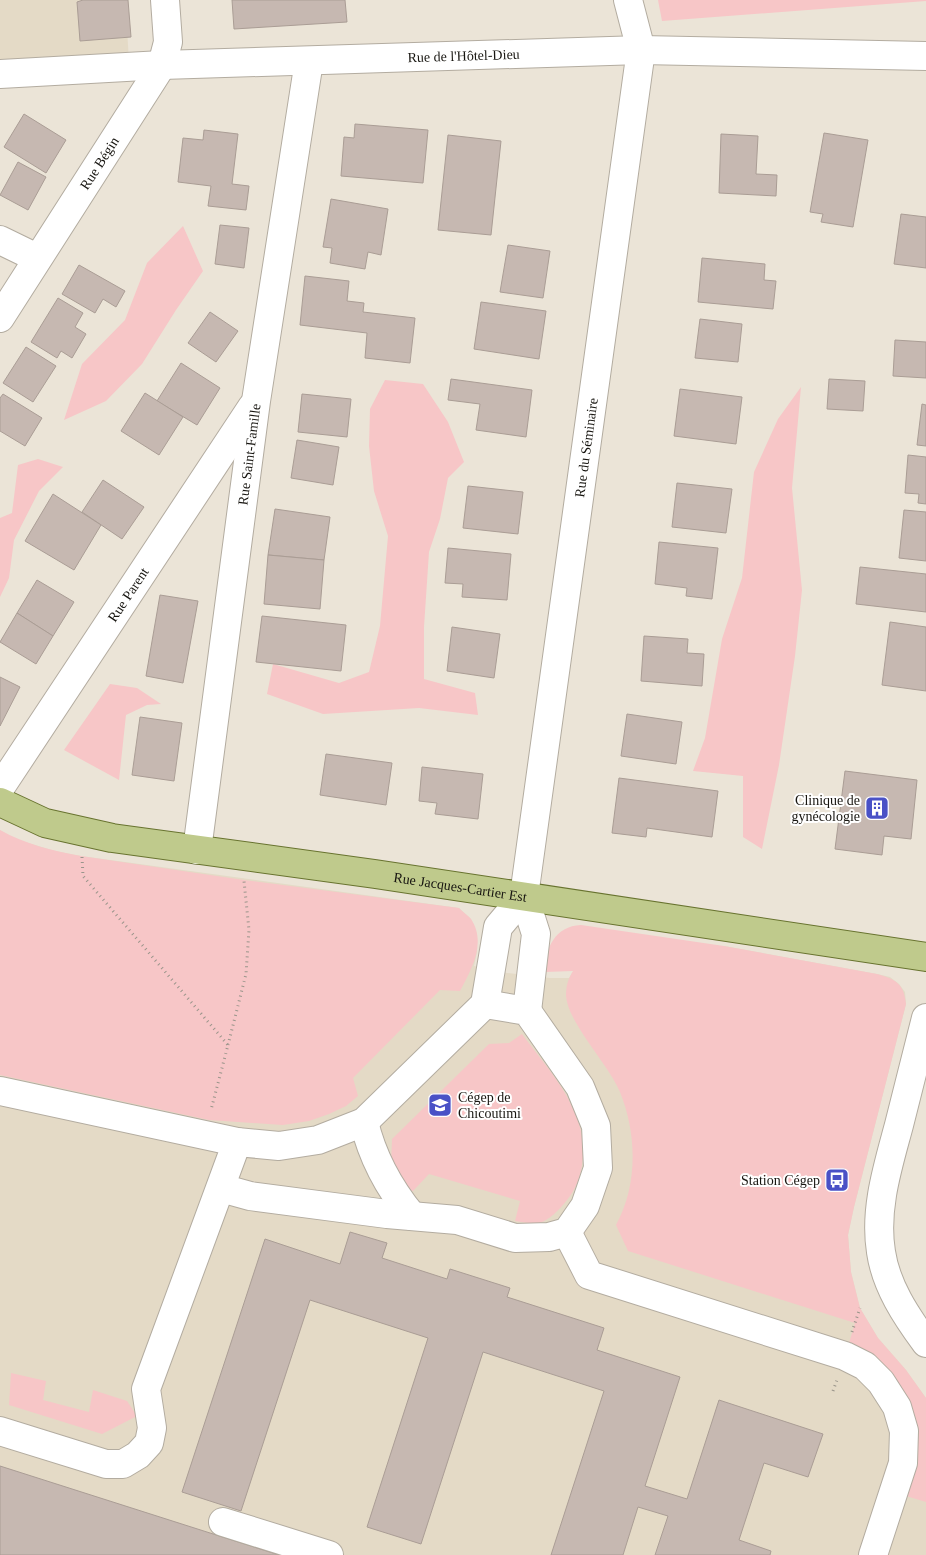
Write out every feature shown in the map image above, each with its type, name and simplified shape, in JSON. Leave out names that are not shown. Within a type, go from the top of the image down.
[{"type":"main road","name":"Rue Jacques-Cartier Est","points":[[0,802],[45,823],[112,838],[375,874],[926,957]]},
{"type":"street","name":"Rue Bégin","points":[[0,318],[162,65],[168,42],[165,0]]},
{"type":"street","name":"Rue du Séminaire","points":[[524,896],[641,50],[628,0]]},
{"type":"street","name":"Rue de l'Hôtel-Dieu","points":[[0,74],[162,65],[641,50],[926,56]]},
{"type":"street","name":"Rue Saint-Famille","points":[[197,850],[256,401],[309,61]]},
{"type":"street","points":[[0,240],[37,258]]},
{"type":"street","name":"Rue Parent","points":[[0,788],[256,401]]},
{"type":"street","points":[[0,1091],[237,1142],[279,1146],[318,1140],[364,1122],[485,1004],[498,927],[524,896]]},
{"type":"street","points":[[221,1188],[250,1196],[457,1220],[515,1238],[549,1237],[567,1232],[585,1206],[598,1168],[596,1126],[580,1088],[527,1011],[536,934],[524,896]]},
{"type":"street","points":[[485,1004],[527,1011]]},
{"type":"street","points":[[926,1018],[879,1208],[881,1252],[891,1286],[910,1321],[926,1343]]},
{"type":"street","points":[[364,1122],[369,1144],[391,1188],[412,1216]]},
{"type":"street","points":[[0,1431],[106,1464],[123,1464],[138,1456],[149,1443],[152,1428],[146,1389],[237,1142]]},
{"type":"street","points":[[567,1232],[589,1275],[845,1356],[865,1366],[881,1382],[897,1407],[904,1431],[903,1463],[873,1555]]},
{"type":"street","points":[[222,1522],[329,1555]]},
{"type":"path","points":[[82,856],[83,876],[228,1045]]},
{"type":"path","points":[[211,1111],[246,974],[249,930],[244,880]]},
{"type":"path","points":[[851,1336],[860,1308]]},
{"type":"shaded area","points":[[0,0],[125,0],[129,60],[0,65]]},
{"type":"shaded area","points":[[658,0],[926,0],[926,1],[662,21]]},
{"type":"shaded area","points":[[183,226],[203,271],[142,364],[106,401],[64,420],[82,364],[125,320],[147,263]]},
{"type":"shaded area","points":[[385,380],[423,384],[448,422],[464,462],[448,478],[440,519],[429,552],[424,627],[424,679],[475,693],[478,715],[419,708],[323,714],[267,694],[273,664],[339,683],[369,672],[380,626],[388,536],[374,491],[369,446],[370,409]]},
{"type":"shaded area","points":[[801,387],[792,488],[802,590],[795,656],[779,765],[762,849],[743,837],[743,776],[693,771],[705,738],[722,639],[742,578],[754,472],[778,419]]},
{"type":"shaded area","points":[[38,459],[63,467],[39,491],[14,540],[9,578],[0,597],[0,518],[12,513],[18,465]]},
{"type":"shaded area","points":[[110,684],[137,688],[161,704],[147,705],[126,715],[119,780],[64,750]]},
{"type":"shaded area","name":"Cégep de Chicoutimi","points":[[0,830],[15,839],[55,851],[81,856],[459,908],[471,919],[477,934],[477,952],[474,966],[507,973],[550,978],[569,978],[574,970],[724,946],[877,974],[890,977],[899,984],[905,992],[906,1004],[848,1235],[851,1272],[860,1308],[878,1338],[906,1370],[926,1398],[926,1555],[0,1555]]},
{"type":"shaded area","points":[[0,830],[39,846],[81,856],[244,880],[459,908],[471,919],[476,928],[478,937],[476,956],[460,991],[440,990],[353,1078],[358,1096],[346,1106],[309,1121],[283,1125],[209,1120],[0,1075]]},
{"type":"shaded area","points":[[581,925],[724,946],[877,974],[894,980],[901,987],[906,1004],[848,1235],[851,1272],[860,1308],[878,1338],[906,1370],[926,1398],[926,1502],[906,1496],[917,1462],[849,1343],[855,1323],[628,1251],[616,1225],[628,1193],[633,1159],[630,1125],[626,1108],[615,1081],[581,1031],[568,1007],[566,989],[573,971],[545,972],[547,955],[553,940],[564,929]]},
{"type":"shaded area","points":[[522,1034],[566,1095],[580,1128],[583,1146],[582,1165],[575,1188],[567,1200],[558,1211],[546,1220],[538,1223],[529,1223],[515,1221],[520,1201],[429,1174],[413,1191],[405,1189],[391,1165],[392,1139],[489,1044],[509,1043]]},
{"type":"shaded area","points":[[11,1373],[46,1381],[43,1400],[89,1412],[93,1390],[127,1401],[137,1416],[102,1434],[9,1405]]},
{"type":"building","points":[[83,0],[128,0],[131,37],[80,41],[77,2]]},
{"type":"building","points":[[232,0],[345,0],[347,22],[234,29]]},
{"type":"building","points":[[24,114],[66,140],[46,173],[4,147]]},
{"type":"building","points":[[355,124],[428,130],[423,183],[341,176],[344,137],[354,138]]},
{"type":"building","points":[[204,130],[238,134],[232,184],[249,186],[246,210],[208,206],[211,186],[178,182],[183,138],[203,140]]},
{"type":"building","points":[[824,133],[868,140],[853,227],[821,222],[823,214],[810,212]]},
{"type":"building","points":[[721,134],[758,136],[756,174],[777,175],[776,196],[719,193]]},
{"type":"building","points":[[448,135],[501,141],[491,235],[438,230]]},
{"type":"building","points":[[18,162],[46,177],[28,210],[0,195]]},
{"type":"building","points":[[331,199],[388,209],[381,255],[368,252],[365,269],[330,263],[332,248],[323,247]]},
{"type":"building","points":[[901,214],[926,217],[926,268],[894,264]]},
{"type":"building","points":[[220,225],[249,228],[244,268],[215,264]]},
{"type":"building","points":[[508,245],[550,251],[543,298],[500,292]]},
{"type":"building","points":[[702,258],[765,264],[764,280],[776,281],[773,309],[698,302]]},
{"type":"building","points":[[79,265],[125,291],[116,307],[103,299],[95,313],[62,294]]},
{"type":"building","points":[[305,276],[349,281],[347,301],[364,303],[363,312],[415,318],[410,363],[365,358],[367,333],[300,325]]},
{"type":"building","points":[[58,298],[83,313],[75,327],[86,334],[72,358],[61,351],[57,358],[31,342]]},
{"type":"building","points":[[481,302],[546,311],[539,359],[474,349]]},
{"type":"building","points":[[210,312],[238,331],[216,362],[188,343]]},
{"type":"building","points":[[700,319],[742,324],[738,362],[695,358]]},
{"type":"building","points":[[895,340],[926,342],[926,378],[893,376]]},
{"type":"building","points":[[26,347],[56,366],[33,402],[3,383]]},
{"type":"building","points":[[181,363],[220,388],[197,425],[157,401]]},
{"type":"building","points":[[451,379],[532,390],[526,437],[476,430],[480,404],[448,400]]},
{"type":"building","points":[[829,379],[865,381],[863,411],[827,409]]},
{"type":"building","points":[[680,389],[742,397],[736,444],[674,436]]},
{"type":"building","points":[[145,393],[183,417],[159,455],[121,431]]},
{"type":"building","points":[[3,394],[42,418],[25,446],[0,431],[0,398]]},
{"type":"building","points":[[302,394],[351,399],[347,437],[298,432]]},
{"type":"building","points":[[922,404],[926,405],[926,446],[917,445]]},
{"type":"building","points":[[297,440],[339,447],[333,485],[291,478]]},
{"type":"building","points":[[908,455],[926,457],[926,504],[918,503],[919,494],[905,493]]},
{"type":"building","points":[[103,480],[144,507],[122,539],[82,512]]},
{"type":"building","points":[[677,483],[732,489],[726,533],[672,527]]},
{"type":"building","points":[[468,486],[523,492],[518,534],[463,528]]},
{"type":"building","points":[[53,494],[101,525],[74,570],[25,541]]},
{"type":"building","points":[[275,509],[330,517],[324,560],[268,555]]},
{"type":"building","points":[[904,510],[926,512],[926,561],[899,558]]},
{"type":"building","points":[[659,542],[718,548],[712,599],[686,596],[687,588],[655,584]]},
{"type":"building","points":[[448,548],[511,554],[507,600],[462,597],[463,584],[445,583]]},
{"type":"building","points":[[268,555],[324,560],[320,609],[264,604]]},
{"type":"building","points":[[860,567],[926,574],[926,612],[856,604]]},
{"type":"building","points":[[37,580],[74,602],[53,636],[17,613]]},
{"type":"building","points":[[160,595],[198,601],[183,683],[146,676]]},
{"type":"building","points":[[17,613],[53,636],[36,664],[0,642]]},
{"type":"building","points":[[262,616],[346,625],[341,671],[256,662]]},
{"type":"building","points":[[890,622],[926,627],[926,691],[882,685]]},
{"type":"building","points":[[452,627],[500,634],[494,678],[447,671]]},
{"type":"building","points":[[644,636],[688,639],[687,653],[704,654],[702,686],[641,681]]},
{"type":"building","points":[[0,677],[20,687],[0,726]]},
{"type":"building","points":[[627,714],[682,722],[676,764],[621,756]]},
{"type":"building","points":[[140,717],[182,723],[174,781],[132,775]]},
{"type":"building","points":[[326,754],[392,763],[386,805],[320,795]]},
{"type":"building","points":[[422,767],[483,774],[478,819],[435,814],[437,803],[419,801]]},
{"type":"building","name":"Clinique de gynécologie","points":[[845,771],[917,780],[911,839],[884,836],[882,855],[835,849]]},
{"type":"building","points":[[619,778],[718,791],[712,837],[647,828],[646,837],[612,833]]},
{"type":"building","points":[[350,1232],[387,1243],[382,1258],[447,1279],[450,1269],[510,1288],[507,1297],[604,1328],[597,1350],[680,1377],[645,1486],[687,1499],[719,1400],[823,1434],[808,1477],[764,1463],[739,1540],[771,1551],[770,1555],[655,1555],[668,1516],[638,1507],[623,1555],[551,1555],[604,1391],[483,1352],[421,1544],[367,1527],[428,1338],[310,1300],[241,1511],[182,1492],[265,1239],[340,1264]]},
{"type":"building","points":[[0,1466],[279,1555],[0,1555]]},
{"type":"place","name":"Clinique de gynécologie","points":[[877,808]]},
{"type":"place","name":"Cégep de Chicoutimi","points":[[440,1105]]},
{"type":"place","name":"Station Cégep","points":[[837,1180]]}]
